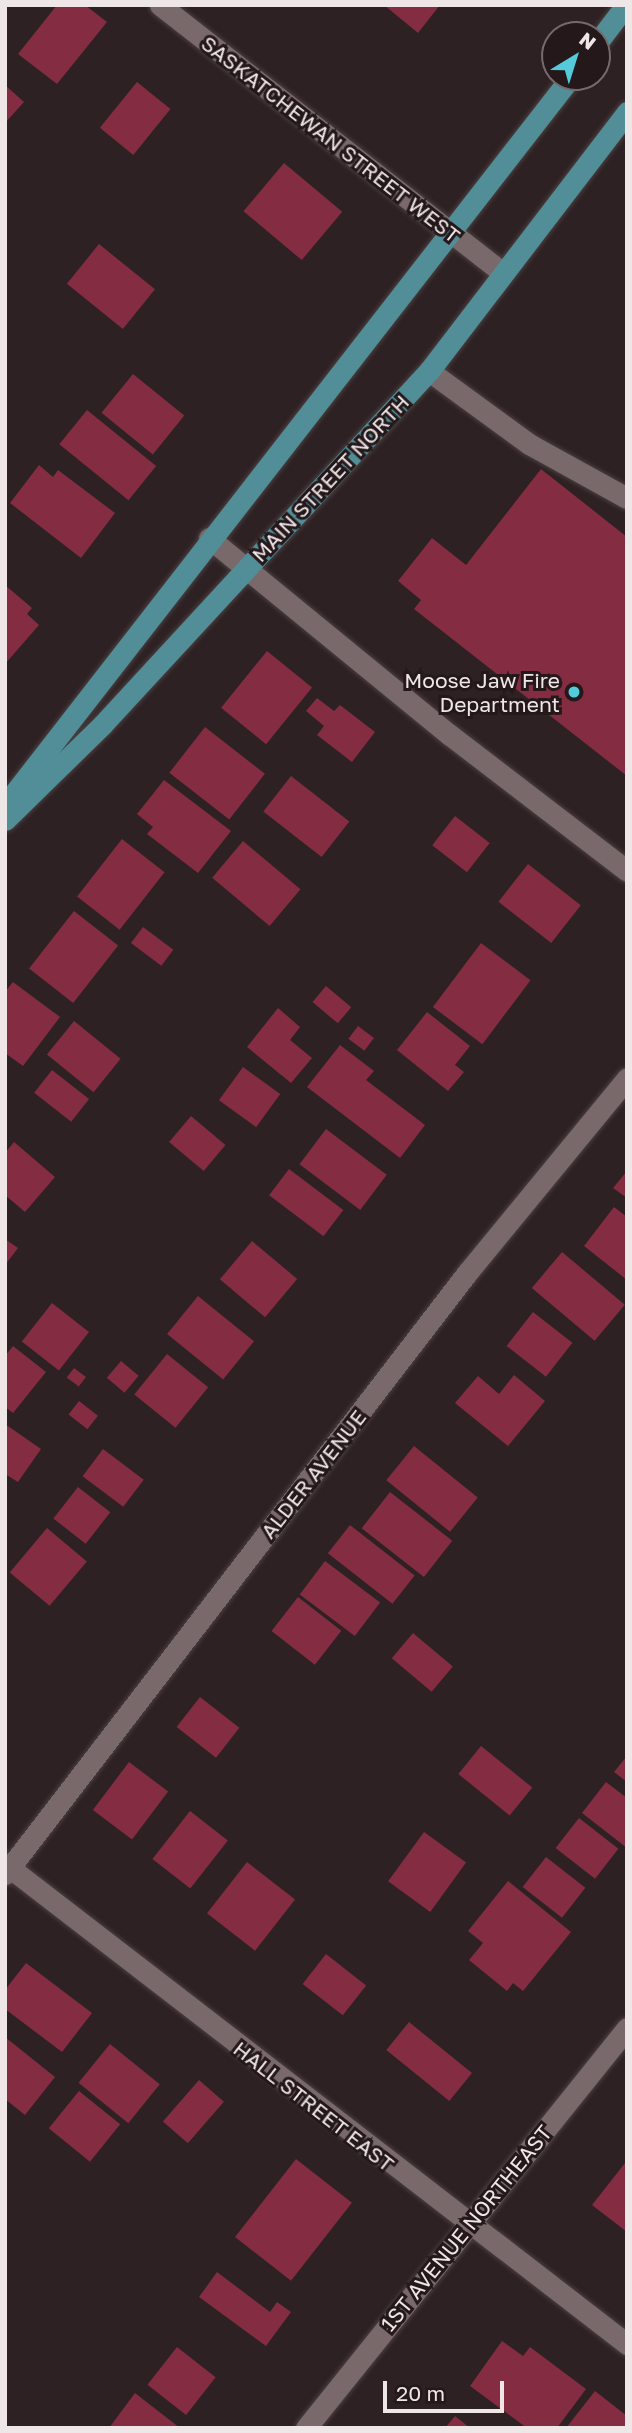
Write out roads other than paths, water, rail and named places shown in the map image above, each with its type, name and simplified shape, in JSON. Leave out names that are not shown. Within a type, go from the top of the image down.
[{"type":"main road","points":[[611,25],[626,5]]},
{"type":"main road","points":[[5,805],[209,538],[560,91]]},
{"type":"main road","name":"MAIN STREET NORTH","points":[[5,820],[103,724],[429,371],[502,272],[627,112]]},
{"type":"street","name":"SASKATCHEWAN STREET WEST","points":[[160,5],[502,272]]},
{"type":"street","points":[[429,371],[529,444],[627,498]]},
{"type":"street","points":[[209,538],[450,735],[627,871]]},
{"type":"street","name":"ALDER AVENUE","points":[[7,1869],[467,1273],[627,1078]]},
{"type":"street","name":"HALL STREET EAST","points":[[7,1869],[468,2225],[627,2344]]},
{"type":"street","name":"1ST AVENUE NORTHEAST","points":[[306,2428],[627,2028]]},
{"type":"place","name":"Moose Jaw Fire Department","points":[[574,692]]}]
